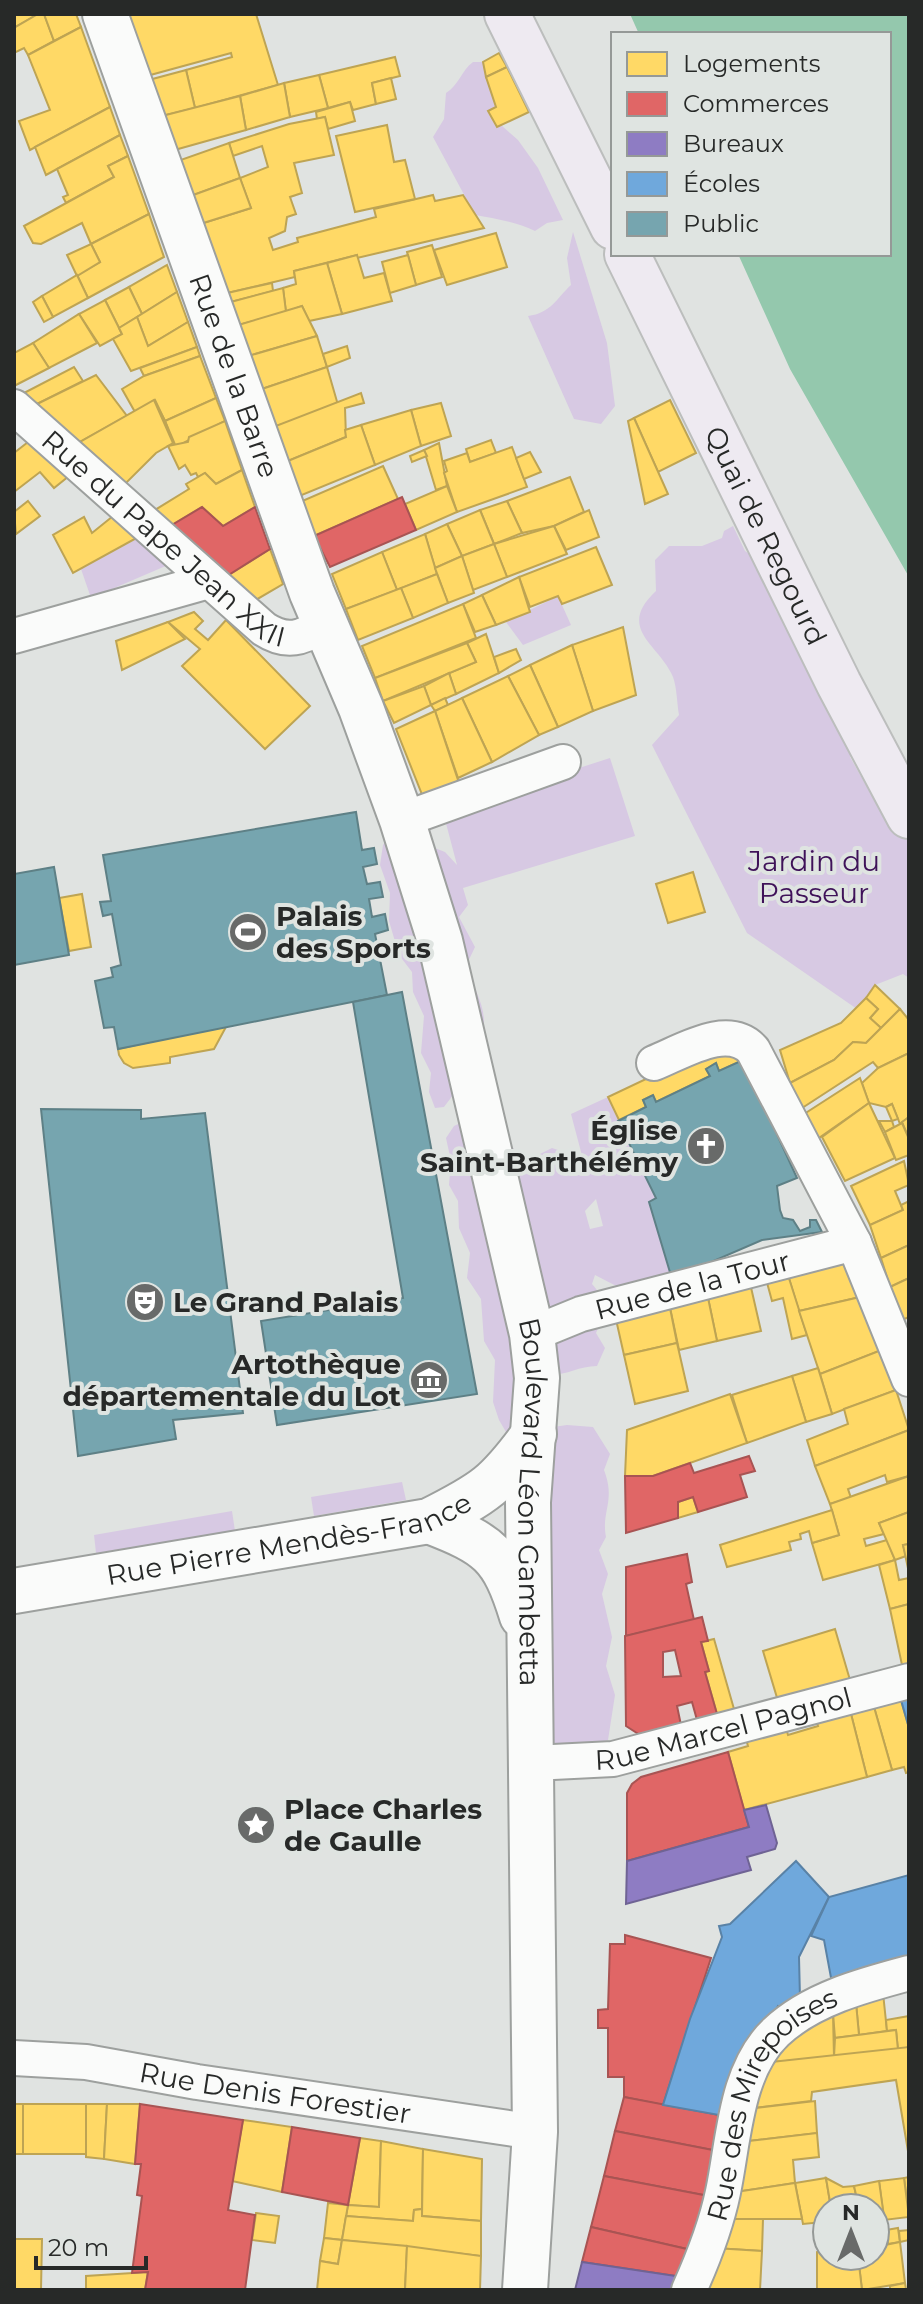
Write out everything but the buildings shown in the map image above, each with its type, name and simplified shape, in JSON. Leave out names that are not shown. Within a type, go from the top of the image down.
[{"type":"main road","name":"Rue de la Barre","points":[[105,14],[324,625],[370,736]]},
{"type":"main road","points":[[507,14],[611,223]]},
{"type":"main road","name":"Quai de Regourd","points":[[628,256],[839,684],[909,816]]},
{"type":"main road","name":"Boulevard Léon Gambetta","points":[[370,736],[402,820],[440,941],[532,1334],[537,1378],[528,1502],[535,2132],[525,2290]]},
{"type":"main road","name":"Rue Pierre Mendès-France","points":[[14,1591],[429,1521],[478,1497],[503,1477],[534,1434]]},
{"type":"main road","points":[[429,1521],[469,1536],[495,1558],[510,1577],[531,1649]]},
{"type":"street","name":"Rue du Pape Jean XXII","points":[[14,407],[209,581],[276,636],[288,640],[307,635],[324,625]]},
{"type":"street","points":[[14,636],[209,581]]},
{"type":"street","points":[[402,820],[563,762]]},
{"type":"street","points":[[654,1063],[713,1040],[733,1038],[747,1043],[854,1243],[909,1379]]},
{"type":"street","name":"Rue de la Tour","points":[[532,1334],[581,1314],[854,1243]]},
{"type":"street","name":"Rue Marcel Pagnol","points":[[533,1763],[613,1759],[909,1681]]},
{"type":"street","name":"Rue des Mirepoises","points":[[689,2290],[705,2254],[723,2195],[742,2097],[760,2054],[776,2033],[824,2001],[909,1973]]},
{"type":"street","name":"Rue Denis Forestier","points":[[14,2058],[86,2062],[197,2082],[535,2132]]},
{"type":"green space","points":[[473,62],[483,62],[496,107],[488,111],[496,127],[501,125],[518,140],[538,168],[563,220],[547,223],[535,231],[475,215],[433,137],[444,119],[446,93]]},
{"type":"green space","points":[[573,232],[607,343],[615,406],[601,424],[574,419],[528,316],[548,309],[571,285],[567,258]]},
{"type":"green space","name":"Jardin du Passeur","points":[[733,526],[745,551],[758,560],[776,611],[813,668],[821,699],[843,716],[855,753],[850,757],[881,812],[890,805],[909,803],[909,978],[903,974],[875,985],[857,1009],[747,933],[652,745],[679,715],[673,677],[640,626],[644,604],[656,591],[655,560],[669,546],[702,546],[722,538],[724,531]]},
{"type":"green space","points":[[142,536],[168,565],[91,598],[81,569]]},
{"type":"green space","points":[[558,596],[571,625],[523,645],[506,622]]},
{"type":"green space","points":[[610,758],[635,836],[463,888],[468,905],[459,917],[475,947],[465,968],[484,1015],[483,1032],[463,1079],[444,1107],[435,1108],[429,1092],[431,1073],[421,1053],[424,1016],[413,992],[412,972],[399,955],[389,921],[390,893],[380,865],[383,845],[393,832],[445,852],[457,865],[443,812]]},
{"type":"green space","points":[[608,1097],[656,1198],[649,1202],[672,1279],[624,1290],[595,1275],[592,1284],[600,1295],[603,1307],[596,1333],[605,1348],[597,1366],[550,1375],[515,1436],[506,1432],[493,1402],[495,1360],[484,1341],[481,1299],[467,1278],[470,1253],[459,1228],[458,1201],[449,1185],[451,1161],[446,1138],[454,1126],[475,1116],[501,1127],[516,1153],[534,1157],[552,1148],[567,1153],[580,1167],[585,1167],[571,1114]],"holes":[[[596,1199],[603,1226],[590,1229],[585,1211]]]},
{"type":"green space","points":[[553,1427],[593,1427],[610,1454],[604,1470],[609,1490],[606,1537],[599,1550],[608,1574],[602,1594],[612,1637],[606,1666],[615,1695],[608,1740],[596,1743],[591,1754],[552,1752],[514,1539]]},
{"type":"green space","points":[[402,1482],[406,1500],[314,1516],[311,1497]]},
{"type":"green space","points":[[232,1511],[235,1531],[96,1553],[94,1535]]},
{"type":"shaded area","points":[[630,14],[909,14],[909,577],[790,369],[739,256],[891,256],[891,32],[638,32]]},
{"type":"place","name":"Palais des Sports","points":[[248,932]]},
{"type":"place","name":"Église Saint-Barthélémy","points":[[706,1146]]},
{"type":"place","name":"Le Grand Palais","points":[[145,1302]]},
{"type":"place","name":"Artothèque départementale du Lot","points":[[429,1380]]},
{"type":"place","name":"Place Charles de Gaulle","points":[[256,1825]]}]
